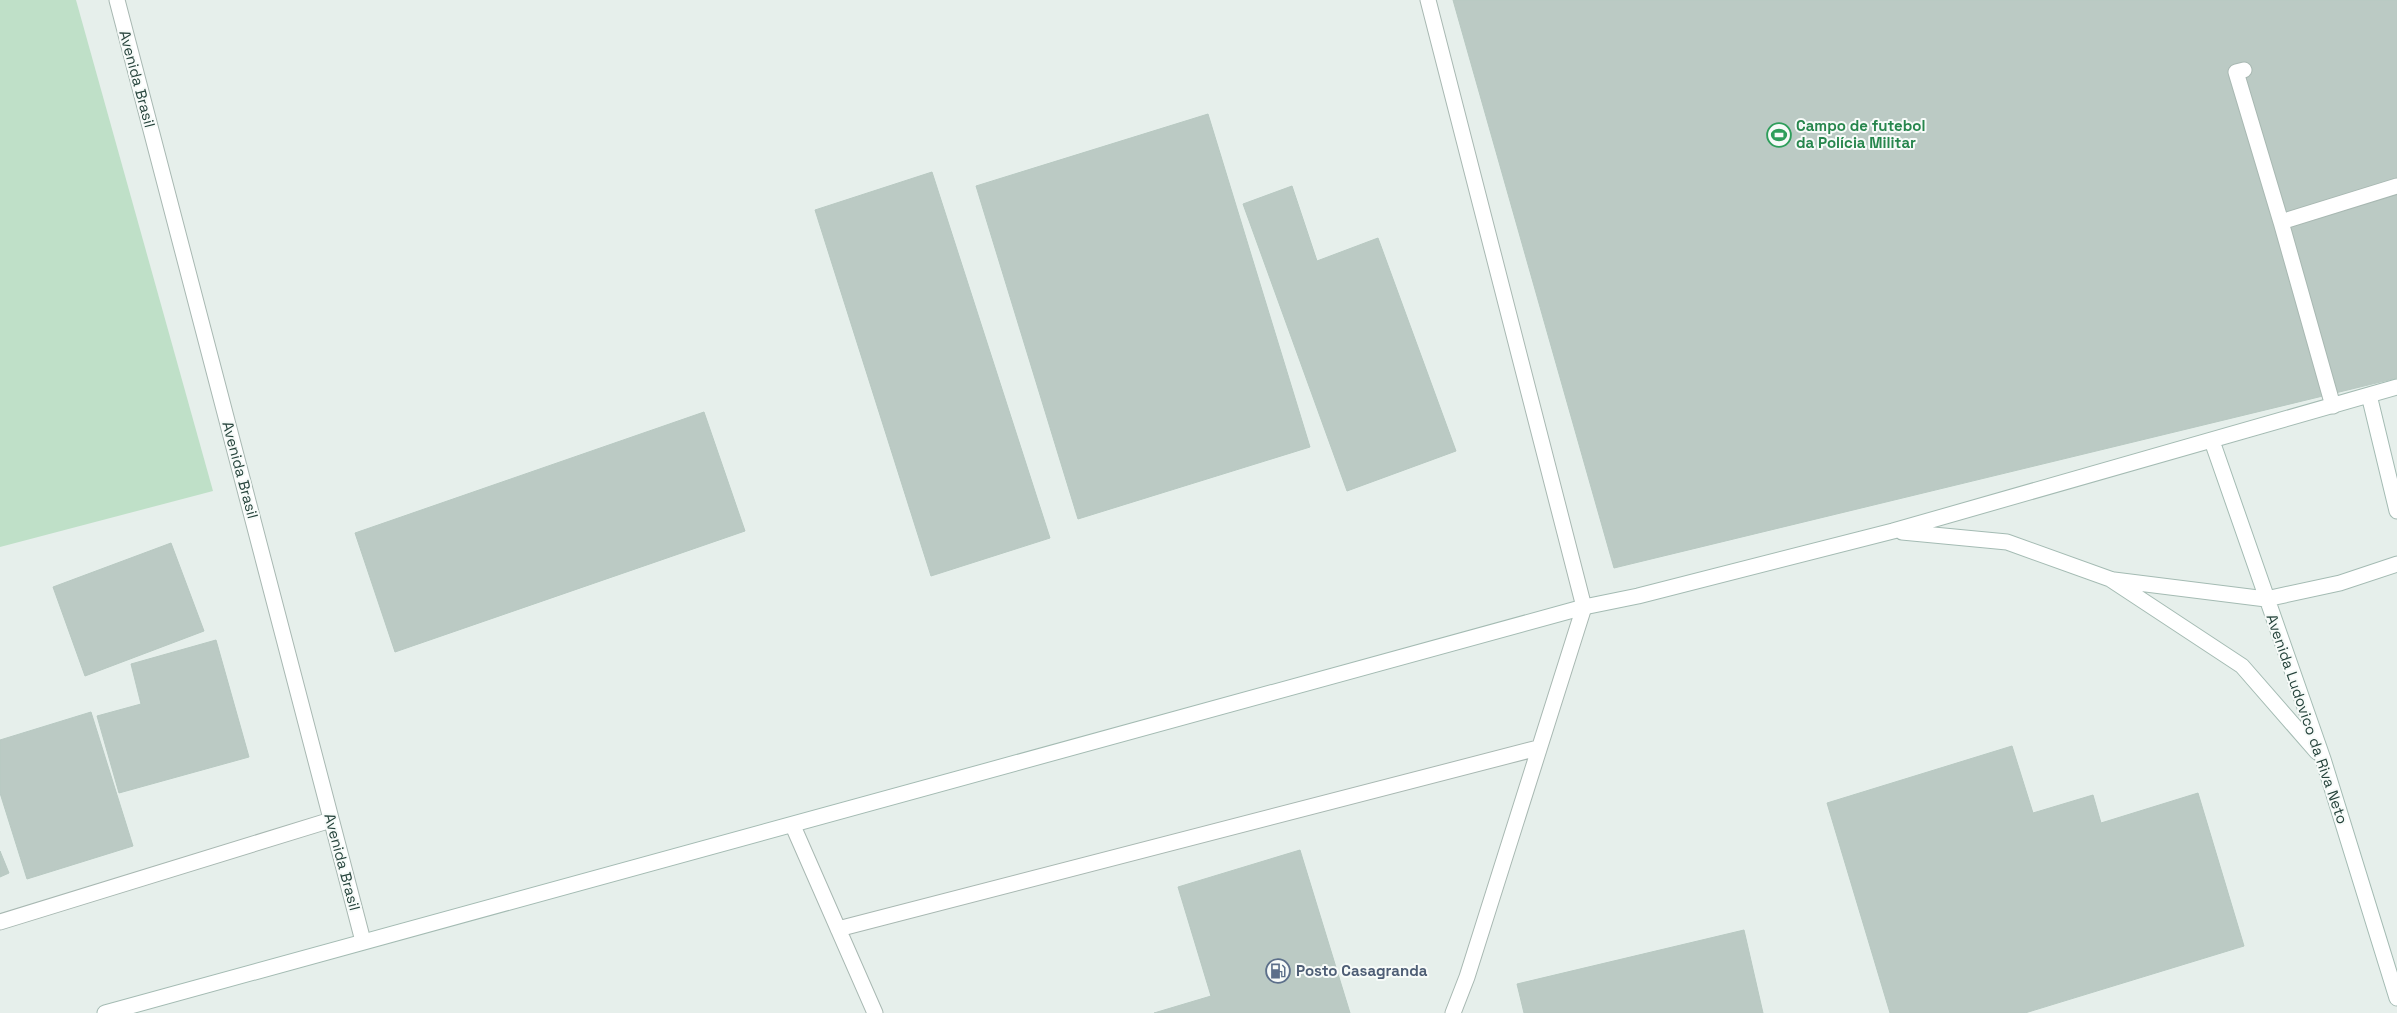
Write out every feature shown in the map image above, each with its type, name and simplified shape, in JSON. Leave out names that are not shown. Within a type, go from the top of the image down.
[{"type":"main road","name":"Avenida Brasil","points":[[117,0],[363,941]]},
{"type":"main road","points":[[1428,0],[1584,607],[1467,977],[1453,1013]]},
{"type":"main road","points":[[2244,70],[2236,72],[2333,406]]},
{"type":"main road","points":[[2281,222],[2397,186]]},
{"type":"main road","points":[[105,1013],[363,941],[793,826],[1584,607],[1638,596],[1893,532],[2397,387]]},
{"type":"main road","points":[[2369,395],[2397,511]]},
{"type":"main road","name":"Avenida Ludovico da Riva Neto","points":[[2212,441],[2323,759],[2397,998]]},
{"type":"main road","points":[[1893,532],[2007,542],[2110,580],[2242,666],[2323,759]]},
{"type":"main road","points":[[2110,580],[2266,598],[2340,583],[2397,564]]},
{"type":"main road","points":[[838,929],[1538,748]]},
{"type":"main road","points":[[0,922],[331,820]]},
{"type":"main road","points":[[793,826],[875,1013]]},
{"type":"green space","points":[[0,0],[76,0],[213,491],[0,547]]},
{"type":"building","points":[[1453,0],[2397,0],[2397,378],[1614,568]]},
{"type":"building","points":[[1208,114],[1310,447],[1078,519],[976,186]]},
{"type":"building","points":[[932,172],[1050,538],[931,576],[815,210]]},
{"type":"building","points":[[1292,186],[1317,261],[1378,238],[1456,451],[1347,491],[1243,204]]},
{"type":"building","points":[[704,412],[745,531],[395,652],[355,533]]},
{"type":"building","points":[[171,543],[204,631],[85,676],[53,587]]},
{"type":"building","points":[[216,640],[249,757],[119,793],[97,716],[141,704],[131,664]]},
{"type":"building","points":[[91,712],[133,846],[27,879],[0,793],[0,740]]},
{"type":"building","points":[[2012,746],[2033,813],[2093,795],[2101,823],[2198,793],[2244,946],[2025,1013],[1890,1013],[1827,803]]},
{"type":"building","points":[[1300,850],[1350,1013],[1154,1013],[1211,996],[1178,887]]},
{"type":"building","points":[[0,851],[9,873],[0,877]]},
{"type":"building","points":[[1744,930],[1763,1013],[1524,1013],[1517,984]]},
{"type":"place","name":"Campo de futebol da Polícia Militar","points":[[1779,135]]},
{"type":"place","name":"Posto Casagranda","points":[[1278,971]]}]
